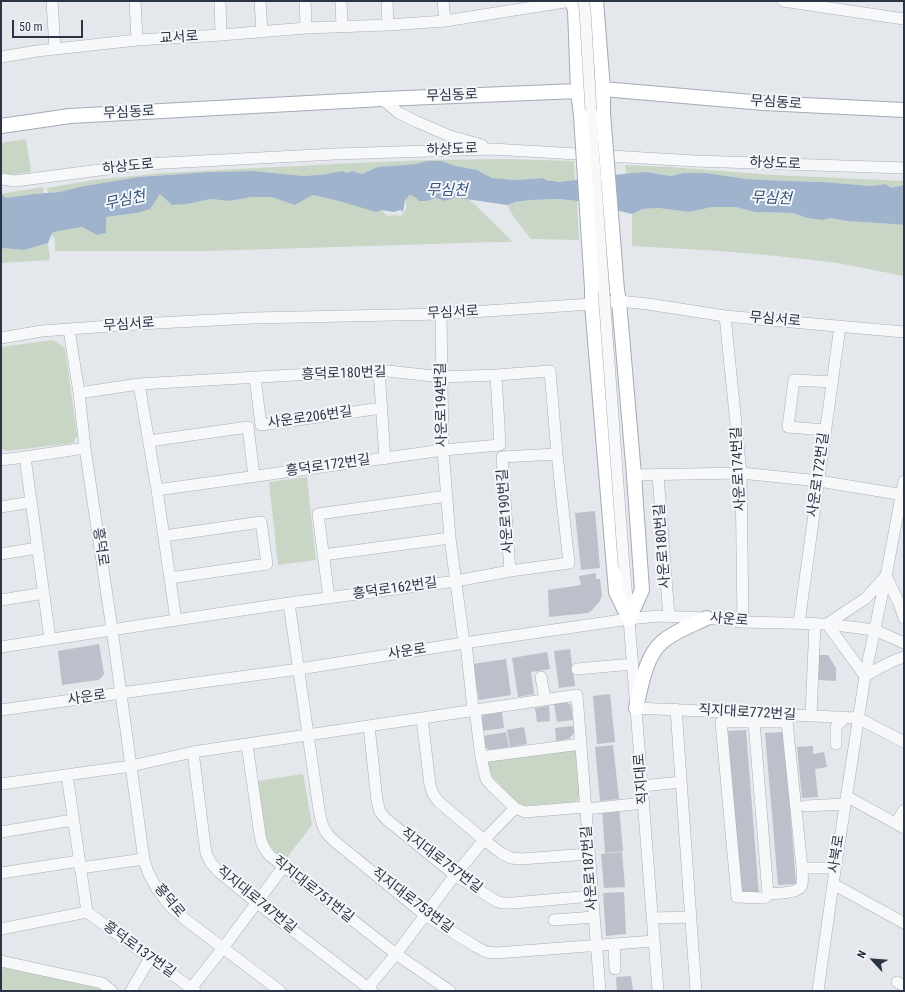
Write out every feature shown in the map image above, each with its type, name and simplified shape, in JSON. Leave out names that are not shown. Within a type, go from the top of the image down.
[{"type":"main road","points":[[572,1],[575,10],[578,91],[581,116],[592,304],[616,592],[629,619]]},
{"type":"main road","points":[[596,1],[603,89],[603,113],[634,475],[642,590],[629,619]]},
{"type":"main road","name":"무심동로","points":[[1,126],[70,116],[603,89],[764,103],[904,110]]},
{"type":"main road","points":[[636,708],[649,660],[655,650],[674,634],[707,618]]},
{"type":"street","points":[[52,1],[55,49]]},
{"type":"street","points":[[135,1],[137,40]]},
{"type":"street","points":[[220,1],[221,35]]},
{"type":"street","points":[[260,1],[262,32]]},
{"type":"street","points":[[305,1],[306,28]]},
{"type":"street","points":[[341,1],[342,27]]},
{"type":"street","points":[[386,1],[388,25]]},
{"type":"street","points":[[443,1],[445,21]]},
{"type":"street","name":"교서로","points":[[1,57],[55,49],[137,40],[306,28],[445,21],[550,3],[572,1]]},
{"type":"street","name":"직지대로","points":[[583,1],[585,10],[593,145],[624,568],[633,664],[658,991]]},
{"type":"street","points":[[788,1],[904,19]]},
{"type":"street","points":[[382,99],[399,113],[415,121],[450,136],[492,148]]},
{"type":"street","name":"하상도로","points":[[1,179],[16,182],[146,164],[335,154],[492,148],[695,161],[904,168]]},
{"type":"street","name":"무심서로","points":[[1,338],[42,331],[138,324],[246,319],[441,314],[592,304],[618,295],[648,304],[725,316],[904,332]]},
{"type":"street","name":"사운로194번길","points":[[441,314],[443,450],[450,538],[481,757],[486,779],[515,808]]},
{"type":"street","name":"사운로174번길","points":[[725,316],[741,472],[743,622]]},
{"type":"street","name":"사운로172번길","points":[[799,623],[840,326]]},
{"type":"street","name":"흥덕로","points":[[68,329],[79,393],[85,448],[144,859],[148,872],[157,889],[171,907],[280,991]]},
{"type":"street","points":[[379,370],[385,458]]},
{"type":"street","name":"흥덕로180번길","points":[[79,393],[139,384],[379,370],[442,377],[550,371],[557,454]]},
{"type":"street","name":"흥덕로172번길","points":[[157,490],[443,450],[500,445],[496,375]]},
{"type":"street","name":"사운로206번길","points":[[255,378],[261,426],[382,408]]},
{"type":"street","points":[[826,430],[788,427],[794,380],[832,382]]},
{"type":"street","points":[[139,384],[157,490],[176,620]]},
{"type":"street","name":"사운로206번길","points":[[149,441],[248,427],[254,476]]},
{"type":"street","points":[[1,460],[85,448]]},
{"type":"street","name":"사운로190번길","points":[[510,571],[502,457],[557,454]]},
{"type":"street","name":"흥덕로162번길","points":[[1,647],[112,629],[456,581],[510,571],[568,563],[557,454]]},
{"type":"street","points":[[24,457],[50,639]]},
{"type":"street","points":[[634,475],[741,472],[819,481],[903,495]]},
{"type":"street","name":"사운로180번길","points":[[658,475],[669,616]]},
{"type":"street","name":"사북로","points":[[818,991],[835,868],[865,676],[903,495],[904,481]]},
{"type":"street","points":[[328,598],[318,514],[447,496]]},
{"type":"street","points":[[1,507],[31,502]]},
{"type":"street","points":[[164,536],[261,522],[267,564],[170,578]]},
{"type":"street","points":[[323,555],[450,538]]},
{"type":"street","points":[[1,554],[37,548]]},
{"type":"street","points":[[904,618],[899,603],[886,576],[866,598],[827,624],[865,676],[904,657]]},
{"type":"street","points":[[1,600],[44,593]]},
{"type":"street","points":[[290,603],[299,669]]},
{"type":"street","name":"사운로","points":[[1,710],[299,669],[465,643],[658,616],[707,618],[743,622],[827,624],[874,630],[904,643]]},
{"type":"street","points":[[811,715],[815,623]]},
{"type":"street","points":[[577,669],[633,664]]},
{"type":"street","name":"직지대로753번길","points":[[299,669],[319,810],[322,826],[326,834],[425,915],[486,952],[496,953],[654,941]]},
{"type":"street","points":[[542,677],[545,700]]},
{"type":"street","name":"사운로187번길","points":[[368,726],[577,695],[600,991]]},
{"type":"street","name":"직지대로772번길","points":[[636,708],[858,718]]},
{"type":"street","points":[[676,709],[696,991]]},
{"type":"street","points":[[836,744],[836,727],[845,717]]},
{"type":"street","points":[[422,718],[430,785],[433,794],[439,802],[484,840],[501,853],[511,858],[520,859],[589,854]]},
{"type":"street","points":[[858,718],[904,742]]},
{"type":"street","points":[[722,722],[788,722],[802,868],[802,883],[798,890],[768,894],[764,898],[737,897],[722,722]]},
{"type":"street","points":[[754,722],[768,894]]},
{"type":"street","points":[[1,784],[131,766],[193,752],[368,726]]},
{"type":"street","name":"직지대로757번길","points":[[368,726],[377,801],[380,812],[386,819],[455,875],[496,901],[502,903],[592,896]]},
{"type":"street","name":"직지대로751번길","points":[[247,744],[262,844],[269,855],[396,954],[450,991]]},
{"type":"street","points":[[481,757],[581,744]]},
{"type":"street","name":"직지대로747번길","points":[[193,752],[206,853],[211,863],[219,872],[372,991]]},
{"type":"street","points":[[1,929],[87,912],[67,775]]},
{"type":"street","points":[[642,786],[681,782]]},
{"type":"street","points":[[805,806],[846,800],[900,826],[904,810]]},
{"type":"street","points":[[372,991],[372,984],[455,875],[484,840],[515,808],[525,812],[644,803]]},
{"type":"street","points":[[1,832],[73,820]]},
{"type":"street","points":[[1,873],[80,864],[144,859]]},
{"type":"street","name":"흥덕로137번길","points":[[87,912],[192,990],[284,866]]},
{"type":"street","points":[[802,868],[835,868]]},
{"type":"street","points":[[833,884],[904,923]]},
{"type":"street","points":[[554,920],[594,917]]},
{"type":"street","points":[[652,918],[691,917]]},
{"type":"street","points":[[614,944],[615,969]]},
{"type":"street","points":[[131,991],[150,958]]},
{"type":"street","points":[[1,961],[102,983],[112,991]]},
{"type":"green space","points":[[26,139],[31,172],[1,176],[1,143]]},
{"type":"green space","points":[[504,159],[574,161],[575,180],[555,182],[544,178],[517,180],[492,178],[477,170],[456,166],[442,161],[427,161],[416,164],[379,167],[362,174],[352,171],[347,173],[342,172],[304,176],[253,171],[209,172],[138,177],[59,192],[48,193],[47,188],[93,180],[162,173],[354,163],[429,160]]},
{"type":"green space","points":[[625,165],[774,175],[904,181],[904,185],[891,188],[886,184],[871,186],[824,182],[747,179],[706,173],[683,173],[671,176],[646,172],[626,173]]},
{"type":"green space","points":[[43,187],[44,193],[6,198],[1,194]]},
{"type":"green space","points":[[160,194],[187,204],[211,199],[229,201],[252,197],[271,197],[295,205],[313,195],[382,210],[387,216],[401,216],[406,209],[405,200],[410,195],[419,201],[427,201],[436,198],[445,201],[454,198],[469,199],[512,242],[207,251],[55,251],[55,238],[52,236],[52,233],[82,227],[97,235],[106,217],[137,213]]},
{"type":"green space","points":[[559,199],[577,201],[579,240],[531,239],[515,219],[507,205],[526,201]]},
{"type":"green space","points":[[712,207],[736,207],[755,212],[793,213],[807,218],[823,220],[830,218],[847,221],[904,225],[904,276],[838,263],[777,256],[632,246],[632,214],[643,209],[658,208],[690,212]]},
{"type":"green space","points":[[48,243],[50,260],[1,263],[1,248],[24,250]]},
{"type":"green space","points":[[53,340],[65,348],[77,436],[73,443],[6,451],[1,448],[1,347]]},
{"type":"green space","points":[[307,477],[316,560],[278,565],[269,482]]},
{"type":"green space","points":[[571,747],[577,753],[581,794],[576,802],[523,806],[518,804],[507,794],[490,774],[487,765],[491,758]]},
{"type":"green space","points":[[303,774],[312,825],[285,860],[270,846],[265,835],[258,781]]},
{"type":"green space","points":[[1,957],[111,991],[1,991]]},
{"type":"water","name":"무심천","points":[[427,161],[442,161],[456,166],[477,170],[492,178],[516,180],[544,178],[546,180],[559,182],[646,172],[671,176],[683,173],[706,173],[747,179],[824,182],[871,186],[886,184],[891,188],[904,185],[904,225],[847,221],[830,218],[823,220],[807,218],[793,213],[755,212],[736,207],[712,207],[690,212],[658,208],[643,209],[632,214],[577,201],[559,199],[531,200],[507,205],[454,198],[445,201],[436,198],[427,201],[419,201],[410,195],[405,200],[403,212],[401,210],[393,212],[382,210],[376,212],[313,195],[295,205],[271,197],[252,197],[229,201],[211,199],[187,204],[172,205],[160,194],[150,209],[137,213],[106,217],[106,233],[97,235],[82,227],[52,233],[48,243],[24,250],[1,248],[1,194],[6,198],[59,192],[138,177],[209,172],[253,171],[304,176],[342,171],[347,173],[352,171],[362,174],[378,167],[416,164]]},
{"type":"building","points":[[595,511],[600,568],[581,570],[575,513]]},
{"type":"building","points":[[596,573],[596,579],[600,579],[602,595],[600,601],[592,610],[588,613],[549,617],[548,590],[581,585],[579,576]]},
{"type":"building","points":[[99,644],[104,674],[101,678],[98,680],[62,685],[58,651]]},
{"type":"building","points":[[570,649],[575,686],[559,688],[554,651]]},
{"type":"building","points":[[547,652],[550,669],[531,672],[534,694],[518,697],[512,658]]},
{"type":"building","points":[[819,655],[828,655],[836,668],[836,681],[818,680]]},
{"type":"building","points":[[506,659],[511,695],[479,700],[473,664]]},
{"type":"building","points":[[610,694],[615,742],[597,744],[593,696]]},
{"type":"building","points":[[566,702],[571,705],[573,720],[557,722],[554,703]]},
{"type":"building","points":[[549,706],[550,721],[537,722],[535,708]]},
{"type":"building","points":[[502,712],[504,728],[482,731],[481,722],[483,715]]},
{"type":"building","points":[[573,726],[574,733],[569,739],[556,741],[555,728]]},
{"type":"building","points":[[524,727],[527,744],[510,747],[507,730]]},
{"type":"building","points":[[746,730],[759,895],[741,896],[728,731]]},
{"type":"building","points":[[506,732],[509,747],[489,750],[485,747],[483,736]]},
{"type":"building","points":[[784,732],[796,884],[778,885],[765,733]]},
{"type":"building","points":[[613,745],[619,799],[600,801],[595,747]]},
{"type":"building","points":[[813,746],[813,754],[824,752],[827,767],[815,769],[818,797],[802,798],[797,747]]},
{"type":"building","points":[[619,806],[623,851],[605,853],[602,808]]},
{"type":"building","points":[[622,852],[625,887],[604,888],[601,854]]},
{"type":"building","points":[[624,892],[626,934],[606,936],[603,893]]},
{"type":"building","points":[[631,976],[633,991],[617,991],[616,977]]}]
